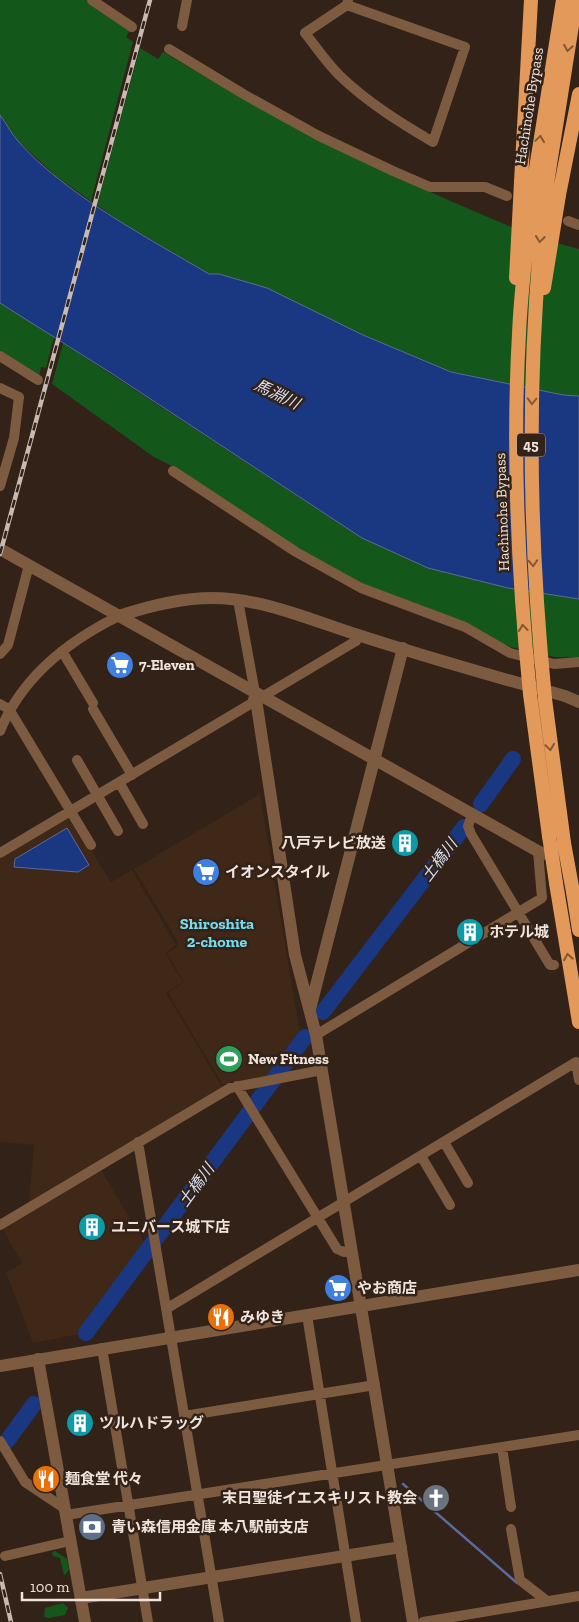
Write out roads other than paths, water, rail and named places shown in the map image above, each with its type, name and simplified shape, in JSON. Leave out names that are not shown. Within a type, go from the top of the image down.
[{"type":"highway","points":[[531,0],[540,189]]},
{"type":"highway","name":"Hachinohe Bypass","points":[[562,0],[540,189],[532,356],[531,509],[536,605],[545,699],[564,843],[579,930]]},
{"type":"highway","name":"Hachinohe Bypass","points":[[576,0],[540,189],[516,267],[519,334],[517,504],[522,609],[530,694],[549,836],[579,1022]]},
{"type":"highway","points":[[540,189],[579,94]]},
{"type":"street","points":[[92,0],[132,26]]},
{"type":"street","points":[[182,26],[187,0]]},
{"type":"street","points":[[348,3],[465,47],[433,142],[395,120],[367,100],[338,74],[305,33],[348,3]]},
{"type":"street","points":[[169,49],[245,95],[319,136],[400,174],[430,187],[485,186],[507,196]]},
{"type":"street","points":[[568,221],[579,225]]},
{"type":"street","points":[[0,356],[38,380]]},
{"type":"street","points":[[0,388],[18,397],[14,438],[0,486]]},
{"type":"street","points":[[173,471],[296,552],[361,588],[464,627],[510,653],[554,664],[579,662]]},
{"type":"street","points":[[0,549],[541,853],[542,898],[316,1035]]},
{"type":"street","points":[[0,654],[8,645],[29,565]]},
{"type":"street","points":[[0,731],[4,706],[32,677],[62,651],[119,616],[169,602],[212,598],[238,600],[281,609],[359,635],[565,696],[579,702]]},
{"type":"street","points":[[238,600],[258,695],[295,955],[316,1035],[413,1622]]},
{"type":"street","points":[[0,853],[252,703],[258,695],[356,641],[359,635]]},
{"type":"street","points":[[309,1010],[402,648]]},
{"type":"street","points":[[62,651],[132,775]]},
{"type":"street","points":[[4,706],[92,845]]},
{"type":"street","points":[[77,760],[118,831]]},
{"type":"street","points":[[120,782],[143,824]]},
{"type":"street","points":[[472,815],[468,826],[471,834],[550,965],[554,965]]},
{"type":"street","points":[[166,1309],[576,1062],[579,1080]]},
{"type":"street","points":[[0,1225],[230,1088],[322,1070]]},
{"type":"street","points":[[237,1086],[337,1249],[344,1252],[352,1251]]},
{"type":"street","points":[[138,1142],[219,1622]]},
{"type":"street","points":[[444,1142],[468,1183]]},
{"type":"street","points":[[421,1156],[450,1205]]},
{"type":"street","points":[[0,1366],[579,1270]]},
{"type":"street","points":[[307,1315],[356,1622]]},
{"type":"street","points":[[102,1348],[148,1622]]},
{"type":"street","points":[[38,1359],[85,1622]]},
{"type":"street","points":[[184,1416],[375,1385]]},
{"type":"street","points":[[0,1441],[25,1482],[65,1512],[129,1505],[579,1435]]},
{"type":"street","points":[[502,1447],[511,1506]]},
{"type":"street","points":[[511,1529],[520,1580],[547,1601]]},
{"type":"street","points":[[5,1556],[70,1541]]},
{"type":"street","points":[[81,1598],[401,1547]]},
{"type":"street","points":[[423,1622],[579,1596]]},
{"type":"water","name":"馬淵川","points":[[0,115],[17,140],[58,179],[108,214],[209,274],[219,274],[267,288],[363,335],[451,372],[563,395],[579,396],[579,599],[508,588],[428,568],[362,538],[111,373],[0,303]]},
{"type":"water","points":[[67,828],[89,865],[78,872],[14,867],[15,859]]},
{"type":"waterway","name":"土橋川","points":[[481,804],[513,759]]},
{"type":"waterway","name":"土橋川","points":[[323,1012],[464,827]]},
{"type":"waterway","name":"土橋川","points":[[86,1333],[305,1037]]},
{"type":"waterway","name":"土橋川","points":[[7,1441],[34,1404]]},
{"type":"waterway","points":[[403,1484],[517,1583]]},
{"type":"railway","points":[[0,554],[150,0]]},
{"type":"railway","points":[[0,1574],[11,1622]]},
{"type":"place","name":"7-Eleven","points":[[120,665]]},
{"type":"place","name":"八戸テレビ放送","points":[[405,843]]},
{"type":"place","name":"イオンスタイル","points":[[206,872]]},
{"type":"place","name":"ホテル城","points":[[470,932]]},
{"type":"place","name":"New Fitness","points":[[229,1059]]},
{"type":"place","name":"ユニバース城下店","points":[[92,1227]]},
{"type":"place","name":"やお商店","points":[[338,1288]]},
{"type":"place","name":"みゆき","points":[[221,1317]]},
{"type":"place","name":"ツルハドラッグ","points":[[80,1423]]},
{"type":"place","name":"麺食堂 代々","points":[[46,1479]]},
{"type":"place","name":"末日聖徒イエスキリスト教会","points":[[436,1498]]},
{"type":"place","name":"青い森信用金庫 本八駅前支店","points":[[92,1527]]},
{"type":"district","name":"Shiroshita 2-chome","points":[[217,932]]}]
